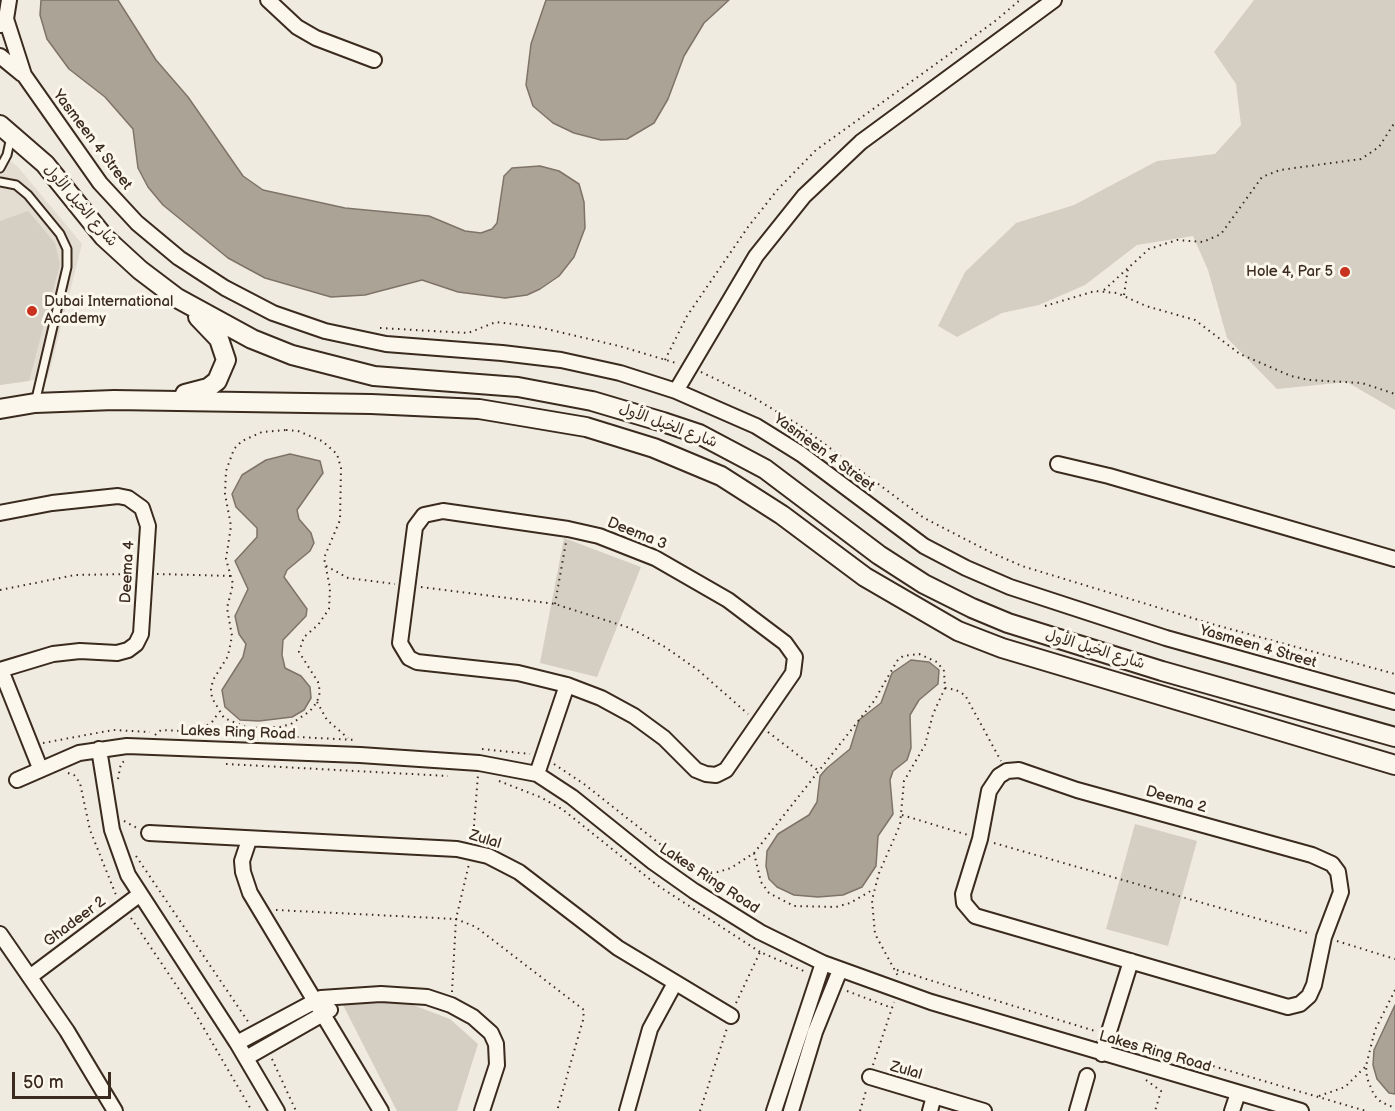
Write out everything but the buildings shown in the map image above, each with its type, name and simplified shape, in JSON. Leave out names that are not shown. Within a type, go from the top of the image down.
[{"type":"main road","name":"شارع الخيل الأول","points":[[6,129],[45,164],[104,237],[140,270],[177,298],[252,339],[333,367],[374,376],[472,382],[555,393],[628,410],[699,434],[765,469],[879,555],[924,584],[972,608],[1008,623],[1173,675],[1395,737]]},
{"type":"main road","points":[[154,399],[208,388],[223,371],[224,349],[219,339],[177,298]]},
{"type":"main road","name":"شارع الخيل الأول","points":[[0,409],[35,403],[154,399],[479,409],[550,419],[620,436],[688,460],[737,485],[782,515],[865,577],[911,606],[958,631],[1002,648],[1395,765]]},
{"type":"street","points":[[9,0],[3,23],[24,75]]},
{"type":"street","points":[[268,0],[297,27],[316,38],[374,60]]},
{"type":"street","points":[[676,391],[756,256],[779,225],[831,168],[900,111],[991,48],[1054,0]]},
{"type":"street","points":[[0,56],[24,75]]},
{"type":"street","name":"Yasmeen 4 Street","points":[[24,75],[100,183],[138,223],[179,258],[225,288],[273,313],[325,331],[378,342],[561,360],[620,373],[676,391],[756,426],[801,454],[924,546],[966,568],[1010,587],[1132,627],[1395,702]]},
{"type":"street","points":[[1058,464],[1109,476],[1395,559]]},
{"type":"street","name":"Deema 4","points":[[0,513],[107,496],[128,498],[142,508],[146,517],[141,634],[136,644],[128,650],[53,654],[1,670],[40,768]]},
{"type":"street","name":"Deema 3","points":[[443,511],[568,529],[629,547],[680,571],[744,610],[791,649],[796,665],[793,673],[726,770],[716,775],[696,770],[664,738],[634,716],[601,698],[567,685],[494,669],[426,664],[409,658],[400,643],[415,527],[419,520],[430,512],[443,511]]},
{"type":"street","points":[[537,774],[567,685]]},
{"type":"street","name":"Lakes Ring Road","points":[[17,780],[40,768],[99,749],[152,747],[360,755],[479,763],[537,774],[572,797],[653,862],[694,891],[760,932],[823,963],[897,991],[1102,1054],[1301,1111]]},
{"type":"street","points":[[99,749],[112,830],[119,853],[139,895],[237,1043],[277,1111]]},
{"type":"street","name":"Deema 2","points":[[1019,770],[1077,790],[1323,859],[1338,872],[1341,892],[1324,937],[1309,996],[1300,1004],[1288,1007],[975,916],[964,903],[963,894],[980,839],[989,791],[999,776],[1006,771],[1019,770]]},
{"type":"street","name":"Zulal","points":[[149,833],[472,852],[488,856],[519,872],[610,942],[731,1016]]},
{"type":"street","points":[[249,840],[242,861],[250,893],[381,1111]]},
{"type":"street","name":"Ghadeer 2","points":[[31,976],[139,895]]},
{"type":"street","points":[[0,934],[31,976],[115,1111]]},
{"type":"street","points":[[1102,1054],[1131,961]]},
{"type":"street","points":[[774,1111],[823,963]]},
{"type":"street","points":[[791,1111],[840,970]]},
{"type":"street","points":[[627,1111],[650,1029],[675,983]]},
{"type":"street","points":[[237,1043],[316,1000],[328,997],[402,995],[427,998],[451,1005],[483,1024],[496,1044],[497,1065],[483,1111]]},
{"type":"street","points":[[246,1058],[324,1014],[340,998]]},
{"type":"street","points":[[1077,1111],[1087,1076]]},
{"type":"street","name":"Zulal","points":[[870,1077],[984,1111]]},
{"type":"street","points":[[1232,1111],[1238,1093]]},
{"type":"street","name":"Zulal","points":[[930,1111],[934,1096]]},
{"type":"lane","points":[[0,168],[8,155],[6,129]]},
{"type":"lane","points":[[0,182],[16,186],[28,195],[60,234],[67,249],[67,267],[35,403]]},
{"type":"path","points":[[1103,291],[1149,249],[1163,243],[1213,240],[1221,234],[1255,184],[1270,172],[1351,162],[1371,154],[1395,122]]},
{"type":"path","points":[[1124,295],[1128,268]]},
{"type":"path","points":[[1045,306],[1103,291],[1124,295],[1146,306],[1195,320],[1240,354],[1291,376],[1309,380],[1362,383],[1395,394]]},
{"type":"path","points":[[378,342],[380,328],[468,333],[496,322],[538,327],[619,346],[690,368],[751,396],[799,425],[924,518],[1022,566],[1212,624],[1395,674]]},
{"type":"path","points":[[317,702],[301,718],[280,727],[239,726],[224,718],[219,712],[212,689],[231,646],[227,608],[232,592],[232,576],[226,559],[231,526],[225,482],[229,459],[242,441],[251,435],[273,430],[298,431],[310,435],[337,454],[341,468],[341,508],[337,531],[326,551],[325,565],[330,588],[328,609],[318,625],[304,637],[299,652],[318,682],[317,702],[327,720],[350,740]]},
{"type":"path","points":[[555,604],[568,529]]},
{"type":"path","points":[[325,565],[348,578],[555,604],[630,628],[665,647],[729,695],[757,724],[820,772]]},
{"type":"path","points":[[0,591],[75,576],[144,574],[232,576]]},
{"type":"path","points":[[474,748],[520,752],[542,758],[579,780],[694,869],[718,872],[744,861],[754,853],[874,701],[891,668],[903,656],[919,654],[937,663],[944,672],[945,688],[933,714],[920,756],[904,781],[902,815],[874,889],[872,922],[879,944],[897,970],[897,991],[860,1111]]},
{"type":"path","points":[[945,688],[965,695],[1006,771]]},
{"type":"path","points":[[197,732],[212,722],[219,712]]},
{"type":"path","points":[[37,740],[41,744],[113,730],[156,733],[161,730],[361,741]]},
{"type":"path","points":[[152,747],[156,733]]},
{"type":"path","points":[[451,1005],[456,919],[472,852],[479,763]]},
{"type":"path","points":[[66,772],[74,775],[80,783],[90,830],[111,887],[195,1013],[252,1111]]},
{"type":"path","points":[[902,815],[1395,959]]},
{"type":"path","points":[[754,853],[761,882],[769,893],[794,906],[836,907],[850,903],[874,889]]},
{"type":"path","points":[[261,910],[456,919],[476,927],[584,1010],[584,1020],[557,1111]]},
{"type":"path","points":[[700,1111],[731,1016],[760,952],[817,978]]},
{"type":"path","points":[[833,985],[892,1008]]},
{"type":"path","points":[[1395,990],[1376,1030],[1366,1066],[1367,1078],[1374,1095],[1395,1108]]},
{"type":"path","points":[[266,1047],[296,1111]]},
{"type":"path","points":[[1366,1066],[1345,1087],[1316,1097],[1366,1111]]},
{"type":"shaded area","points":[[41,0],[118,0],[156,60],[188,97],[243,176],[263,190],[345,208],[429,216],[465,231],[481,233],[492,229],[497,223],[504,176],[512,168],[540,166],[559,171],[579,184],[584,202],[585,228],[574,257],[559,276],[540,289],[527,295],[505,298],[458,292],[422,280],[365,295],[331,297],[265,278],[228,258],[163,205],[148,187],[138,168],[133,129],[105,97],[69,69],[47,39],[40,15]]},
{"type":"shaded area","points":[[546,0],[729,0],[704,23],[684,56],[668,99],[654,123],[627,139],[601,140],[574,133],[553,123],[533,106],[526,85],[531,44]]},
{"type":"shaded area","points":[[1254,0],[1395,0],[1395,410],[1347,382],[1277,389],[1227,338],[1208,270],[1193,236],[1137,245],[1085,285],[1039,305],[1002,313],[957,337],[938,326],[965,272],[1016,223],[1074,205],[1157,161],[1215,154],[1241,125],[1236,84],[1214,52]]},
{"type":"shaded area","name":"Dubai International Academy","points":[[0,153],[18,167],[82,244],[48,378],[0,385]]},
{"type":"shaded area","points":[[28,211],[55,243],[60,264],[29,381],[0,385],[0,221]]},
{"type":"shaded area","points":[[290,454],[320,461],[323,473],[297,510],[299,519],[311,533],[314,543],[310,551],[287,570],[284,577],[307,609],[306,616],[283,640],[282,655],[285,668],[301,676],[310,687],[311,698],[304,710],[292,717],[259,721],[240,720],[225,707],[222,690],[243,657],[246,644],[239,634],[235,616],[248,589],[235,561],[257,537],[257,528],[236,507],[232,494],[242,475],[266,460]]},
{"type":"shaded area","points":[[564,538],[641,567],[597,677],[540,663]]},
{"type":"shaded area","points":[[911,660],[929,662],[939,670],[938,684],[919,700],[910,715],[911,748],[907,760],[893,771],[890,780],[893,814],[878,836],[876,866],[862,887],[843,895],[818,897],[794,895],[777,887],[769,879],[766,866],[767,851],[778,834],[809,815],[817,802],[820,776],[850,749],[859,720],[881,703],[892,673]]},
{"type":"shaded area","points":[[1135,824],[1197,841],[1168,946],[1106,929]]},
{"type":"shaded area","points":[[405,1002],[450,1019],[478,1044],[457,1111],[397,1111],[343,1005]]},
{"type":"shaded area","points":[[1395,1005],[1395,1094],[1389,1093],[1377,1079],[1373,1065],[1374,1050]]},
{"type":"place","name":"Hole 4, Par 5","points":[[1345,272]]},
{"type":"place","name":"Dubai International Academy","points":[[32,311]]}]
